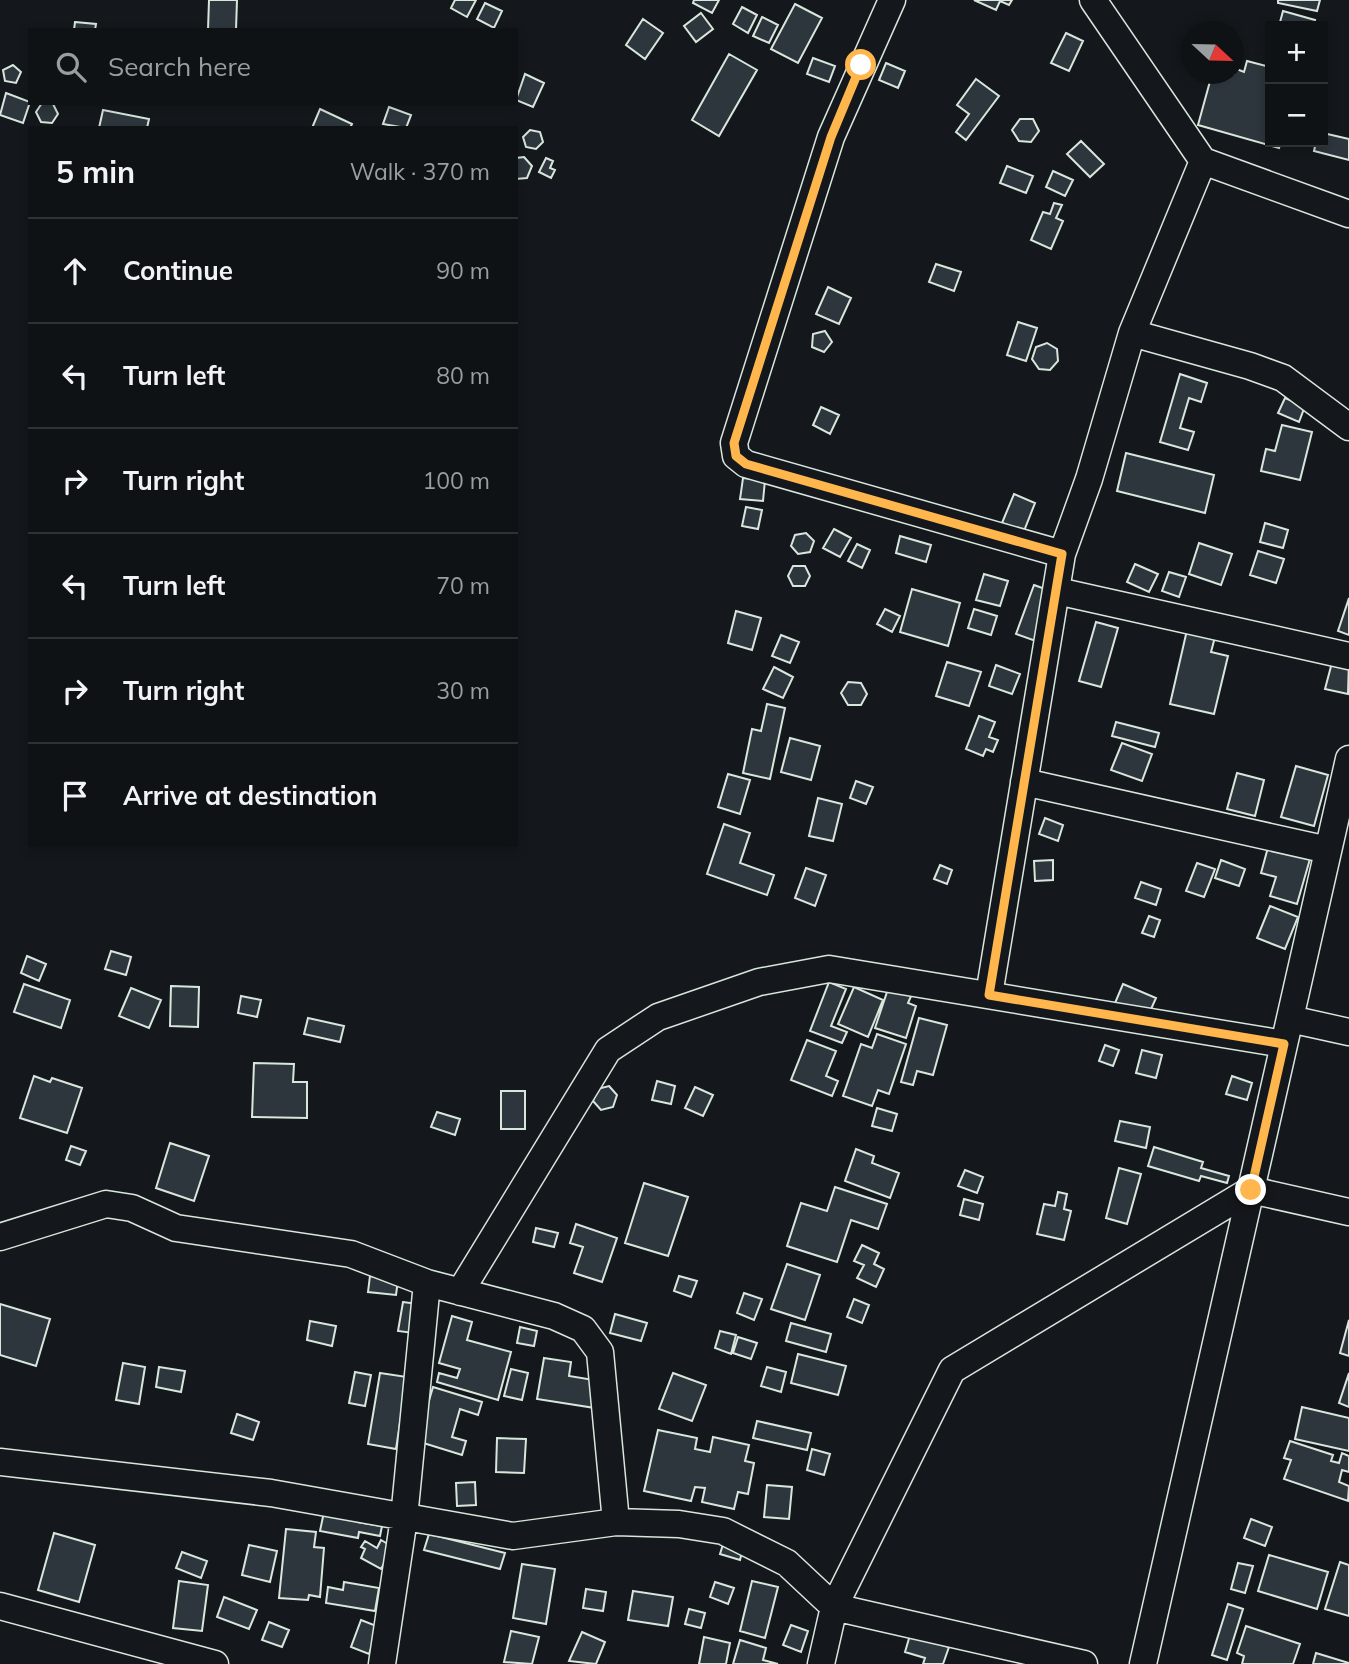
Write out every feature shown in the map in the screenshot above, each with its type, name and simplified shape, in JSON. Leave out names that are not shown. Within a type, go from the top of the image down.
[{"type":"street","points":[[892,0],[831,137],[734,443],[736,456],[746,464],[1062,554]]},
{"type":"street","points":[[1093,0],[1203,161],[1349,214]]},
{"type":"street","points":[[989,995],[1062,554],[1089,479],[1132,333],[1203,161]]},
{"type":"street","points":[[1132,333],[1283,378],[1349,427]]},
{"type":"street","points":[[1056,591],[1349,656]]},
{"type":"street","points":[[1143,1664],[1349,759]]},
{"type":"street","points":[[1024,782],[1328,850]]},
{"type":"street","points":[[460,1292],[608,1050],[658,1017],[759,982],[829,969],[989,995],[1287,1031],[1349,1032]]},
{"type":"street","points":[[821,1664],[834,1607],[952,1370],[1251,1190],[1349,1212]]},
{"type":"street","points":[[0,1237],[106,1204],[132,1208],[176,1228],[351,1254],[427,1283],[554,1316],[583,1329],[600,1352],[616,1522]]},
{"type":"street","points":[[382,1664],[404,1518],[427,1283]]},
{"type":"street","points":[[0,1462],[271,1493],[513,1536],[616,1522],[679,1524],[723,1531],[787,1563],[834,1607],[1084,1664]]},
{"type":"street","points":[[0,1606],[215,1664]]},
{"type":"building","points":[[209,0],[237,0],[236,28],[208,28]]},
{"type":"building","points":[[455,0],[476,0],[467,17],[451,8]]},
{"type":"building","points":[[694,0],[719,0],[712,13],[693,3]]},
{"type":"building","points":[[974,0],[1012,0],[1009,5],[1000,1],[996,10]]},
{"type":"building","points":[[1278,0],[1320,0],[1317,11],[1278,3]]},
{"type":"building","points":[[485,3],[502,11],[494,28],[477,19]]},
{"type":"building","points":[[795,4],[822,18],[798,63],[771,49]]},
{"type":"building","points":[[742,7],[757,15],[748,33],[733,24]]},
{"type":"building","points":[[1283,11],[1315,20],[1315,21],[1280,21]]},
{"type":"building","points":[[701,13],[713,29],[696,42],[684,26]]},
{"type":"building","points":[[762,17],[778,25],[769,43],[753,36]]},
{"type":"building","points":[[643,19],[663,33],[645,59],[626,45]]},
{"type":"building","points":[[75,22],[96,24],[95,28],[74,28]]},
{"type":"building","points":[[1066,33],[1083,41],[1069,71],[1051,63]]},
{"type":"building","points":[[729,54],[757,70],[719,136],[692,120]]},
{"type":"building","points":[[813,58],[835,66],[829,82],[807,74]]},
{"type":"building","points":[[1247,61],[1265,66],[1265,144],[1198,125],[1209,84],[1244,84]]},
{"type":"building","points":[[886,63],[905,71],[898,88],[879,80]]},
{"type":"building","points":[[13,65],[21,72],[16,83],[5,81],[3,70]]},
{"type":"building","points":[[525,74],[544,83],[533,107],[518,101]]},
{"type":"building","points":[[976,79],[999,96],[966,140],[956,132],[969,114],[957,105]]},
{"type":"building","points":[[6,93],[28,101],[23,123],[0,115]]},
{"type":"building","points":[[41,105],[54,105],[58,114],[52,123],[41,122],[36,112]]},
{"type":"building","points":[[389,107],[411,115],[407,126],[383,124]]},
{"type":"building","points":[[320,109],[352,124],[351,126],[313,126]]},
{"type":"building","points":[[103,110],[149,119],[147,126],[99,126]]},
{"type":"building","points":[[1020,119],[1033,119],[1039,131],[1031,142],[1019,141],[1012,130]]},
{"type":"building","points":[[530,130],[540,132],[543,142],[536,149],[526,147],[523,137]]},
{"type":"building","points":[[1328,134],[1349,139],[1349,160],[1314,151],[1315,147],[1328,147]]},
{"type":"building","points":[[1081,141],[1104,164],[1090,177],[1067,154]]},
{"type":"building","points":[[524,157],[532,166],[527,178],[518,179],[518,158]]},
{"type":"building","points":[[546,158],[553,161],[550,168],[555,170],[551,178],[539,172]]},
{"type":"building","points":[[1007,166],[1033,176],[1026,193],[1000,183]]},
{"type":"building","points":[[1053,171],[1073,180],[1065,196],[1046,187]]},
{"type":"building","points":[[1054,203],[1062,205],[1056,218],[1063,221],[1051,249],[1031,240],[1043,212],[1050,214]]},
{"type":"building","points":[[936,264],[961,272],[954,291],[929,282]]},
{"type":"building","points":[[828,287],[851,298],[839,324],[816,314]]},
{"type":"building","points":[[1018,322],[1037,328],[1026,361],[1007,355]]},
{"type":"building","points":[[825,331],[832,342],[824,352],[812,347],[813,334]]},
{"type":"building","points":[[1047,343],[1057,349],[1058,361],[1050,370],[1039,369],[1032,359],[1036,347]]},
{"type":"building","points":[[1180,374],[1207,383],[1201,402],[1189,398],[1180,428],[1194,432],[1188,450],[1160,442]]},
{"type":"building","points":[[1285,398],[1305,406],[1299,422],[1278,413]]},
{"type":"building","points":[[821,407],[839,415],[830,434],[813,425]]},
{"type":"building","points":[[1282,425],[1312,432],[1300,480],[1261,471],[1266,449],[1275,451]]},
{"type":"building","points":[[1126,453],[1214,475],[1205,513],[1117,491]]},
{"type":"building","points":[[743,478],[765,480],[763,501],[740,499]]},
{"type":"building","points":[[1014,494],[1035,503],[1024,531],[1002,523]]},
{"type":"building","points":[[746,507],[762,510],[758,529],[742,526]]},
{"type":"building","points":[[1265,523],[1288,530],[1283,548],[1260,542]]},
{"type":"building","points":[[834,529],[851,538],[840,557],[823,548]]},
{"type":"building","points":[[806,533],[814,541],[810,552],[798,554],[791,546],[795,535]]},
{"type":"building","points":[[900,536],[931,545],[926,562],[896,553]]},
{"type":"building","points":[[1199,543],[1232,554],[1221,585],[1189,574]]},
{"type":"building","points":[[857,544],[870,550],[862,568],[848,561]]},
{"type":"building","points":[[1258,551],[1284,559],[1276,583],[1250,575]]},
{"type":"building","points":[[1135,564],[1158,574],[1149,592],[1127,582]]},
{"type":"building","points":[[793,566],[805,566],[810,576],[805,586],[793,586],[788,576]]},
{"type":"building","points":[[1169,572],[1186,577],[1179,597],[1162,591]]},
{"type":"building","points":[[984,574],[1008,581],[1000,606],[976,600]]},
{"type":"building","points":[[1034,585],[1065,596],[1047,645],[1016,634]]},
{"type":"building","points":[[912,589],[960,603],[948,646],[900,632]]},
{"type":"building","points":[[1349,598],[1349,635],[1338,631]]},
{"type":"building","points":[[885,609],[900,616],[892,632],[877,624]]},
{"type":"building","points":[[974,609],[997,616],[991,635],[968,628]]},
{"type":"building","points":[[736,611],[761,618],[752,650],[728,643]]},
{"type":"building","points":[[1096,622],[1118,628],[1101,687],[1079,681]]},
{"type":"building","points":[[1187,630],[1215,637],[1211,652],[1228,656],[1214,714],[1170,704]]},
{"type":"building","points":[[781,635],[799,642],[790,663],[772,656]]},
{"type":"building","points":[[1334,655],[1349,659],[1348,694],[1325,689]]},
{"type":"building","points":[[947,662],[981,672],[969,706],[936,696]]},
{"type":"building","points":[[996,665],[1020,674],[1012,694],[989,686]]},
{"type":"building","points":[[774,667],[793,677],[783,698],[763,689]]},
{"type":"building","points":[[848,682],[861,683],[867,694],[861,705],[848,705],[841,693]]},
{"type":"building","points":[[767,704],[785,708],[770,779],[743,773],[752,729],[761,731]]},
{"type":"building","points":[[979,716],[995,722],[989,737],[998,740],[993,752],[986,749],[983,756],[966,749]]},
{"type":"building","points":[[1116,722],[1159,733],[1155,747],[1112,736]]},
{"type":"building","points":[[790,738],[820,746],[811,780],[781,772]]},
{"type":"building","points":[[1122,743],[1152,754],[1142,781],[1111,770]]},
{"type":"building","points":[[1296,766],[1328,775],[1314,826],[1281,817]]},
{"type":"building","points":[[1237,773],[1264,780],[1255,816],[1227,809]]},
{"type":"building","points":[[728,774],[750,780],[740,814],[718,807]]},
{"type":"building","points":[[856,781],[873,787],[866,804],[850,798]]},
{"type":"building","points":[[818,798],[842,804],[833,841],[809,836]]},
{"type":"building","points":[[1045,818],[1063,825],[1058,841],[1039,834]]},
{"type":"building","points":[[724,824],[750,833],[740,863],[774,875],[767,895],[707,874]]},
{"type":"building","points":[[1270,840],[1312,852],[1297,904],[1270,896],[1276,877],[1261,873]]},
{"type":"building","points":[[1053,860],[1053,880],[1035,881],[1034,861]]},
{"type":"building","points":[[1221,860],[1245,869],[1239,886],[1215,878]]},
{"type":"building","points":[[1197,863],[1215,869],[1204,897],[1186,891]]},
{"type":"building","points":[[940,865],[952,870],[947,884],[934,879]]},
{"type":"building","points":[[806,868],[826,875],[815,906],[795,898]]},
{"type":"building","points":[[1141,882],[1161,889],[1156,905],[1135,898]]},
{"type":"building","points":[[1270,906],[1298,917],[1285,949],[1257,938]]},
{"type":"building","points":[[1149,916],[1160,920],[1154,937],[1142,933]]},
{"type":"building","points":[[111,951],[131,957],[126,975],[105,969]]},
{"type":"building","points":[[27,956],[46,964],[39,981],[21,973]]},
{"type":"building","points":[[829,982],[846,989],[831,1026],[847,1032],[842,1043],[810,1031]]},
{"type":"building","points":[[24,984],[70,1000],[61,1028],[14,1012]]},
{"type":"building","points":[[1123,984],[1156,998],[1147,1018],[1115,1003]]},
{"type":"building","points":[[171,986],[199,987],[198,1027],[170,1026]]},
{"type":"building","points":[[889,986],[912,994],[908,1003],[916,1006],[906,1038],[875,1028]]},
{"type":"building","points":[[854,987],[883,1000],[868,1037],[838,1024]]},
{"type":"building","points":[[131,988],[161,1000],[149,1028],[119,1016]]},
{"type":"building","points":[[241,996],[261,1000],[257,1017],[238,1013]]},
{"type":"building","points":[[308,1018],[344,1026],[340,1042],[304,1034]]},
{"type":"building","points":[[919,1018],[947,1025],[933,1075],[917,1071],[913,1085],[901,1082]]},
{"type":"building","points":[[877,1034],[906,1044],[889,1094],[878,1090],[872,1106],[843,1096],[861,1044],[872,1048]]},
{"type":"building","points":[[807,1040],[836,1051],[826,1076],[838,1081],[832,1096],[791,1080]]},
{"type":"building","points":[[1105,1045],[1119,1050],[1113,1066],[1099,1061]]},
{"type":"building","points":[[1142,1050],[1162,1055],[1156,1078],[1136,1073]]},
{"type":"building","points":[[254,1063],[294,1064],[293,1082],[307,1082],[307,1118],[252,1117]]},
{"type":"building","points":[[34,1076],[50,1082],[52,1078],[82,1088],[67,1133],[20,1118]]},
{"type":"building","points":[[1232,1076],[1252,1083],[1247,1100],[1226,1094]]},
{"type":"building","points":[[657,1081],[675,1086],[671,1104],[652,1100]]},
{"type":"building","points":[[609,1086],[617,1095],[613,1107],[601,1110],[593,1101],[597,1089]]},
{"type":"building","points":[[695,1087],[713,1095],[703,1116],[685,1108]]},
{"type":"building","points":[[501,1091],[525,1091],[525,1129],[501,1129]]},
{"type":"building","points":[[877,1108],[897,1114],[892,1131],[872,1126]]},
{"type":"building","points":[[437,1112],[460,1119],[455,1135],[431,1127]]},
{"type":"building","points":[[1120,1121],[1150,1127],[1146,1148],[1115,1141]]},
{"type":"building","points":[[170,1143],[209,1156],[194,1201],[156,1188]]},
{"type":"building","points":[[71,1146],[86,1151],[80,1165],[66,1160]]},
{"type":"building","points":[[1154,1147],[1203,1162],[1201,1168],[1229,1176],[1227,1183],[1201,1176],[1199,1181],[1148,1166]]},
{"type":"building","points":[[856,1149],[874,1156],[872,1163],[899,1173],[890,1198],[845,1181]]},
{"type":"building","points":[[1119,1168],[1141,1174],[1127,1224],[1106,1218]]},
{"type":"building","points":[[965,1170],[983,1177],[977,1193],[958,1186]]},
{"type":"building","points":[[644,1183],[688,1197],[668,1256],[625,1243]]},
{"type":"building","points":[[835,1187],[887,1204],[878,1229],[851,1220],[837,1262],[787,1246],[801,1203],[827,1211]]},
{"type":"building","points":[[1058,1192],[1067,1194],[1064,1209],[1071,1211],[1064,1240],[1037,1234],[1044,1204],[1055,1206]]},
{"type":"building","points":[[964,1199],[983,1204],[979,1220],[960,1215]]},
{"type":"building","points":[[576,1224],[617,1238],[602,1282],[574,1273],[583,1247],[570,1243]]},
{"type":"building","points":[[536,1228],[558,1233],[554,1247],[533,1242]]},
{"type":"building","points":[[862,1245],[879,1253],[874,1264],[884,1269],[876,1287],[857,1278],[864,1265],[854,1261]]},
{"type":"building","points":[[787,1264],[820,1275],[805,1320],[771,1309]]},
{"type":"building","points":[[370,1276],[398,1280],[396,1295],[368,1292]]},
{"type":"building","points":[[679,1276],[697,1281],[691,1297],[674,1291]]},
{"type":"building","points":[[744,1293],[762,1299],[754,1320],[737,1313]]},
{"type":"building","points":[[854,1299],[869,1305],[862,1323],[847,1317]]},
{"type":"building","points":[[403,1302],[418,1304],[413,1333],[398,1331]]},
{"type":"building","points":[[0,1304],[50,1319],[36,1366],[0,1355]]},
{"type":"building","points":[[615,1314],[647,1323],[641,1341],[610,1333]]},
{"type":"building","points":[[452,1316],[472,1322],[467,1340],[511,1352],[498,1400],[437,1382],[439,1373],[457,1378],[460,1369],[439,1363]]},
{"type":"building","points":[[1349,1320],[1349,1356],[1340,1353]]},
{"type":"building","points":[[310,1321],[336,1326],[332,1346],[307,1340]]},
{"type":"building","points":[[791,1323],[831,1334],[826,1352],[786,1341]]},
{"type":"building","points":[[520,1327],[537,1331],[534,1346],[517,1343]]},
{"type":"building","points":[[720,1331],[736,1335],[731,1354],[715,1348]]},
{"type":"building","points":[[738,1337],[757,1343],[751,1359],[733,1353]]},
{"type":"building","points":[[798,1354],[846,1366],[838,1395],[791,1383]]},
{"type":"building","points":[[544,1358],[571,1362],[569,1376],[600,1381],[595,1408],[537,1399]]},
{"type":"building","points":[[123,1363],[145,1367],[139,1404],[116,1400]]},
{"type":"building","points":[[159,1367],[185,1371],[181,1392],[156,1387]]},
{"type":"building","points":[[767,1367],[786,1372],[781,1392],[761,1386]]},
{"type":"building","points":[[511,1369],[528,1373],[522,1400],[504,1396]]},
{"type":"building","points":[[355,1372],[371,1375],[365,1406],[349,1403]]},
{"type":"building","points":[[380,1373],[407,1377],[396,1449],[368,1444]]},
{"type":"building","points":[[673,1373],[706,1385],[692,1421],[659,1409]]},
{"type":"building","points":[[1349,1373],[1349,1407],[1339,1403]]},
{"type":"building","points":[[433,1387],[482,1402],[478,1415],[460,1409],[452,1437],[466,1441],[462,1455],[417,1441]]},
{"type":"building","points":[[1302,1407],[1349,1418],[1349,1451],[1295,1439]]},
{"type":"building","points":[[237,1414],[259,1422],[253,1440],[231,1433]]},
{"type":"building","points":[[757,1421],[811,1433],[807,1450],[753,1438]]},
{"type":"building","points":[[658,1430],[697,1438],[695,1449],[710,1452],[713,1437],[749,1445],[745,1461],[754,1463],[748,1494],[738,1492],[734,1509],[702,1502],[705,1488],[695,1487],[691,1501],[644,1491]]},
{"type":"building","points":[[497,1438],[526,1439],[524,1473],[496,1472]]},
{"type":"building","points":[[1290,1441],[1333,1455],[1331,1461],[1339,1463],[1342,1453],[1349,1456],[1349,1472],[1342,1470],[1339,1482],[1349,1486],[1348,1501],[1284,1479],[1291,1460],[1284,1458]]},
{"type":"building","points":[[812,1449],[830,1454],[824,1475],[807,1470]]},
{"type":"building","points":[[475,1482],[476,1505],[457,1506],[456,1483]]},
{"type":"building","points":[[767,1485],[792,1487],[789,1519],[764,1517]]},
{"type":"building","points":[[325,1507],[360,1513],[357,1522],[382,1526],[380,1536],[359,1532],[358,1538],[320,1531]]},
{"type":"building","points":[[1251,1519],[1272,1527],[1265,1546],[1244,1538]]},
{"type":"building","points":[[286,1529],[316,1532],[314,1547],[324,1548],[320,1597],[309,1595],[308,1600],[279,1598]]},
{"type":"building","points":[[54,1533],[95,1545],[79,1602],[38,1590]]},
{"type":"building","points":[[429,1534],[505,1553],[500,1569],[424,1550]]},
{"type":"building","points":[[725,1538],[744,1544],[740,1560],[720,1554]]},
{"type":"building","points":[[381,1540],[393,1547],[381,1569],[361,1558],[365,1549],[361,1547],[365,1541],[377,1548]]},
{"type":"building","points":[[249,1545],[277,1551],[270,1582],[242,1575]]},
{"type":"building","points":[[182,1552],[207,1561],[201,1578],[176,1568]]},
{"type":"building","points":[[1269,1555],[1328,1572],[1317,1609],[1258,1591]]},
{"type":"building","points":[[1340,1562],[1349,1565],[1349,1616],[1325,1609]]},
{"type":"building","points":[[1238,1563],[1253,1566],[1245,1593],[1231,1589]]},
{"type":"building","points":[[522,1564],[555,1569],[546,1624],[513,1618]]},
{"type":"building","points":[[179,1581],[208,1585],[202,1631],[173,1628]]},
{"type":"building","points":[[752,1581],[778,1587],[765,1638],[740,1631]]},
{"type":"building","points":[[344,1582],[379,1588],[375,1611],[326,1603],[328,1587],[343,1590]]},
{"type":"building","points":[[715,1582],[734,1588],[728,1604],[710,1597]]},
{"type":"building","points":[[586,1589],[606,1592],[603,1611],[583,1608]]},
{"type":"building","points":[[633,1591],[673,1597],[668,1626],[628,1620]]},
{"type":"building","points":[[224,1597],[257,1610],[249,1629],[217,1617]]},
{"type":"building","points":[[1228,1604],[1243,1609],[1227,1660],[1212,1655]]},
{"type":"building","points":[[689,1609],[705,1613],[701,1628],[685,1624]]},
{"type":"building","points":[[361,1620],[379,1627],[369,1654],[351,1647]]},
{"type":"building","points":[[269,1622],[289,1630],[282,1647],[262,1640]]},
{"type":"building","points":[[791,1625],[808,1631],[801,1652],[783,1645]]},
{"type":"building","points":[[1246,1626],[1300,1644],[1293,1664],[1242,1664],[1244,1656],[1237,1653]]},
{"type":"building","points":[[511,1631],[539,1637],[532,1664],[504,1662]]},
{"type":"building","points":[[582,1632],[605,1642],[596,1664],[569,1661]]},
{"type":"building","points":[[910,1635],[949,1647],[943,1664],[923,1664],[925,1658],[905,1652]]},
{"type":"building","points":[[704,1637],[730,1643],[726,1664],[699,1664]]},
{"type":"building","points":[[740,1640],[766,1648],[763,1660],[778,1664],[733,1664]]},
{"type":"building","points":[[1316,1653],[1349,1663],[1349,1664],[1313,1664]]},
{"type":"route","points":[[861,65],[831,137],[734,443],[736,456],[746,464],[1062,554],[989,995],[1284,1044],[1251,1190]]}]
